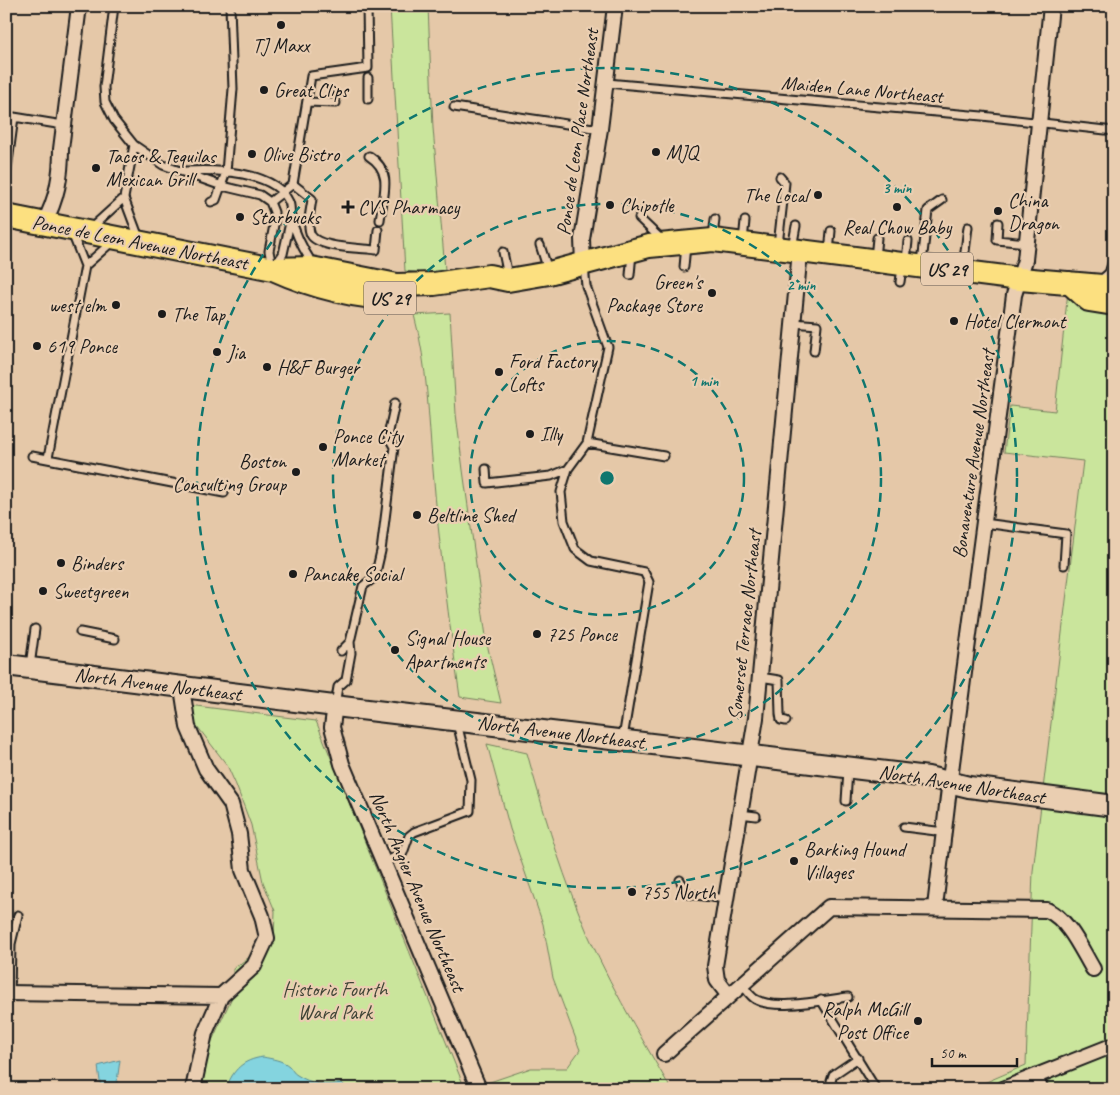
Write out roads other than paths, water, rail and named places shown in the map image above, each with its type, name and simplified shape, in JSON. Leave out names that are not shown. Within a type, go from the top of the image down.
[{"type":"highway","name":"Ponce de Leon Avenue Northeast","points":[[6,216],[273,269],[320,270],[397,285],[426,284],[489,276],[508,280],[549,273],[632,251],[676,242],[714,230],[742,244],[875,260],[907,269],[963,271],[1020,279],[1105,286]]},
{"type":"highway","name":"Ponce de Leon Avenue Northeast","points":[[273,269],[308,284],[394,299],[433,297],[492,290],[508,280]]},
{"type":"highway","points":[[1070,283],[1089,300],[1114,304]]},
{"type":"main road","name":"North Avenue Northeast","points":[[6,665],[182,688],[337,696],[456,719],[928,776],[969,787],[1114,806]]},
{"type":"street","points":[[44,223],[57,192],[61,171],[61,149],[79,6]]},
{"type":"street","name":"Ponce de Leon Place Northeast","points":[[583,264],[582,239],[607,83],[604,68],[608,28],[615,6]]},
{"type":"street","name":"Bonaventure Avenue Northeast","points":[[935,907],[1014,295],[1020,279],[1026,243],[1051,6]]},
{"type":"street","name":"Somerset Terrace Northeast","points":[[729,996],[717,980],[715,966],[750,755],[760,677],[793,323],[790,250]]},
{"type":"street","points":[[182,688],[188,727],[206,769],[231,804],[238,834],[243,870],[262,916],[267,938],[254,966],[221,996],[205,1033],[193,1089]]},
{"type":"street","name":"North Angier Avenue Northeast","points":[[337,696],[332,728],[342,764],[385,862],[479,1089]]},
{"type":"street","points":[[664,1054],[829,907],[1047,910],[1054,913],[1065,924],[1093,969]]},
{"type":"street","points":[[8,993],[221,996]]},
{"type":"street","points":[[1003,1089],[1114,1045]]},
{"type":"street","points":[[1034,1077],[1041,1089]]},
{"type":"lane","points":[[114,6],[104,87],[105,102],[114,120],[134,145],[163,165],[222,186],[260,195],[270,202],[274,212],[274,225],[269,251],[273,269]]},
{"type":"lane","points":[[211,202],[216,200],[226,172],[233,89],[230,6]]},
{"type":"lane","points":[[270,202],[293,184],[311,76],[368,68],[367,6]]},
{"type":"lane","points":[[368,78],[368,99]]},
{"type":"lane","name":"Maiden Lane Northeast","points":[[607,83],[1038,122],[1114,131]]},
{"type":"lane","points":[[307,102],[336,103]]},
{"type":"lane","points":[[454,106],[600,129]]},
{"type":"lane","points":[[6,177],[14,116],[64,125]]},
{"type":"lane","points":[[134,145],[129,159],[124,198],[141,242]]},
{"type":"lane","points":[[369,156],[383,167],[385,180],[380,220]]},
{"type":"lane","points":[[186,172],[226,172],[272,183],[289,202],[291,217],[302,248],[312,263],[320,270]]},
{"type":"lane","points":[[780,177],[785,183],[790,250]]},
{"type":"lane","points":[[293,184],[312,199],[309,223],[312,235],[320,243],[376,250],[378,230]]},
{"type":"lane","points":[[48,458],[85,266],[78,230],[109,213],[124,198]]},
{"type":"lane","points":[[907,269],[928,210],[942,200]]},
{"type":"lane","points":[[273,269],[283,254],[291,217]]},
{"type":"lane","points":[[639,218],[676,242],[684,267]]},
{"type":"lane","points":[[742,244],[745,221]]},
{"type":"lane","points":[[998,223],[997,240],[1026,243]]},
{"type":"lane","points":[[790,250],[796,226]]},
{"type":"lane","points":[[963,271],[968,227]]},
{"type":"lane","points":[[829,254],[832,232]]},
{"type":"lane","points":[[85,266],[118,237]]},
{"type":"lane","points":[[875,260],[877,238]]},
{"type":"lane","points":[[907,269],[908,241]]},
{"type":"lane","points":[[540,245],[549,273]]},
{"type":"lane","points":[[630,275],[632,251]]},
{"type":"lane","points":[[503,252],[508,280]]},
{"type":"lane","points":[[1105,286],[1114,258]]},
{"type":"lane","points":[[583,264],[586,286],[608,347],[587,443],[568,469],[561,492],[564,522],[575,549],[591,561],[644,572],[649,582],[623,739]]},
{"type":"lane","points":[[793,323],[817,326],[814,351]]},
{"type":"lane","points":[[337,696],[346,680],[352,653],[350,642],[363,586],[375,577],[381,551],[394,447],[388,436],[395,403]]},
{"type":"lane","points":[[587,443],[664,456]]},
{"type":"lane","points":[[32,456],[224,493]]},
{"type":"lane","points":[[486,469],[487,483],[551,476],[568,469]]},
{"type":"lane","points":[[984,523],[1066,534],[1064,565]]},
{"type":"lane","points":[[30,668],[35,629]]},
{"type":"lane","points":[[80,632],[115,639]]},
{"type":"lane","points":[[341,651],[350,642]]},
{"type":"lane","points":[[760,677],[779,680],[781,720],[786,720]]},
{"type":"lane","points":[[385,862],[402,853],[409,836],[414,832],[470,811],[470,780],[456,719]]},
{"type":"lane","points":[[846,801],[848,767]]},
{"type":"lane","points":[[740,814],[756,816]]},
{"type":"lane","points":[[904,827],[944,832]]},
{"type":"lane","points":[[680,880],[688,894],[726,899]]},
{"type":"lane","points":[[8,993],[12,944],[18,915]]},
{"type":"lane","points":[[742,985],[754,998],[764,1003],[778,1004],[848,997]]},
{"type":"lane","points":[[821,1000],[876,1089]]},
{"type":"lane","points":[[835,1089],[831,1081],[833,1075],[858,1058]]},
{"type":"water","points":[[263,1057],[283,1062],[296,1074],[313,1082],[324,1084],[342,1083],[348,1089],[226,1089],[232,1076],[244,1063]]},
{"type":"water","points":[[120,1060],[116,1089],[101,1089],[98,1066]]},
{"type":"place","name":"TJ Maxx","points":[[281,25]]},
{"type":"place","name":"Great Clips","points":[[264,90]]},
{"type":"place","name":"MJQ","points":[[656,152]]},
{"type":"place","name":"Olive Bistro","points":[[252,154]]},
{"type":"place","name":"Tacos & Tequilas Mexican Grill","points":[[96,168]]},
{"type":"place","name":"The Local","points":[[818,195]]},
{"type":"place","name":"Chipotle","points":[[610,205]]},
{"type":"place","name":"CVS Pharmacy","points":[[348,207]]},
{"type":"place","name":"Real Chow Baby","points":[[897,207]]},
{"type":"place","name":"China Dragon","points":[[998,211]]},
{"type":"place","name":"Starbucks","points":[[240,217]]},
{"type":"place","name":"Green's Package Store","points":[[712,293]]},
{"type":"place","name":"west elm","points":[[116,305]]},
{"type":"place","name":"The Tap","points":[[162,314]]},
{"type":"place","name":"Hotel Clermont","points":[[954,321]]},
{"type":"place","name":"619 Ponce","points":[[37,346]]},
{"type":"place","name":"Jia","points":[[217,352]]},
{"type":"place","name":"H&F Burger","points":[[267,367]]},
{"type":"place","name":"Ford Factory Lofts","points":[[499,372]]},
{"type":"place","name":"Illy","points":[[530,434]]},
{"type":"place","name":"Ponce City Market","points":[[323,447]]},
{"type":"place","name":"Boston Consulting Group","points":[[296,472]]},
{"type":"place","name":"Beltline Shed","points":[[417,515]]},
{"type":"place","name":"Binders","points":[[61,563]]},
{"type":"place","name":"Pancake Social","points":[[293,574]]},
{"type":"place","name":"Sweetgreen","points":[[43,591]]},
{"type":"place","name":"725 Ponce","points":[[537,634]]},
{"type":"place","name":"Signal House Apartments","points":[[395,650]]},
{"type":"place","name":"Barking Hound Villages","points":[[794,861]]},
{"type":"place","name":"755 North","points":[[632,892]]},
{"type":"place","name":"Ralph McGill Post Office","points":[[918,1021]]},
{"type":"park label","name":"Historic Fourth Ward Park","points":[[335,1000]]}]
